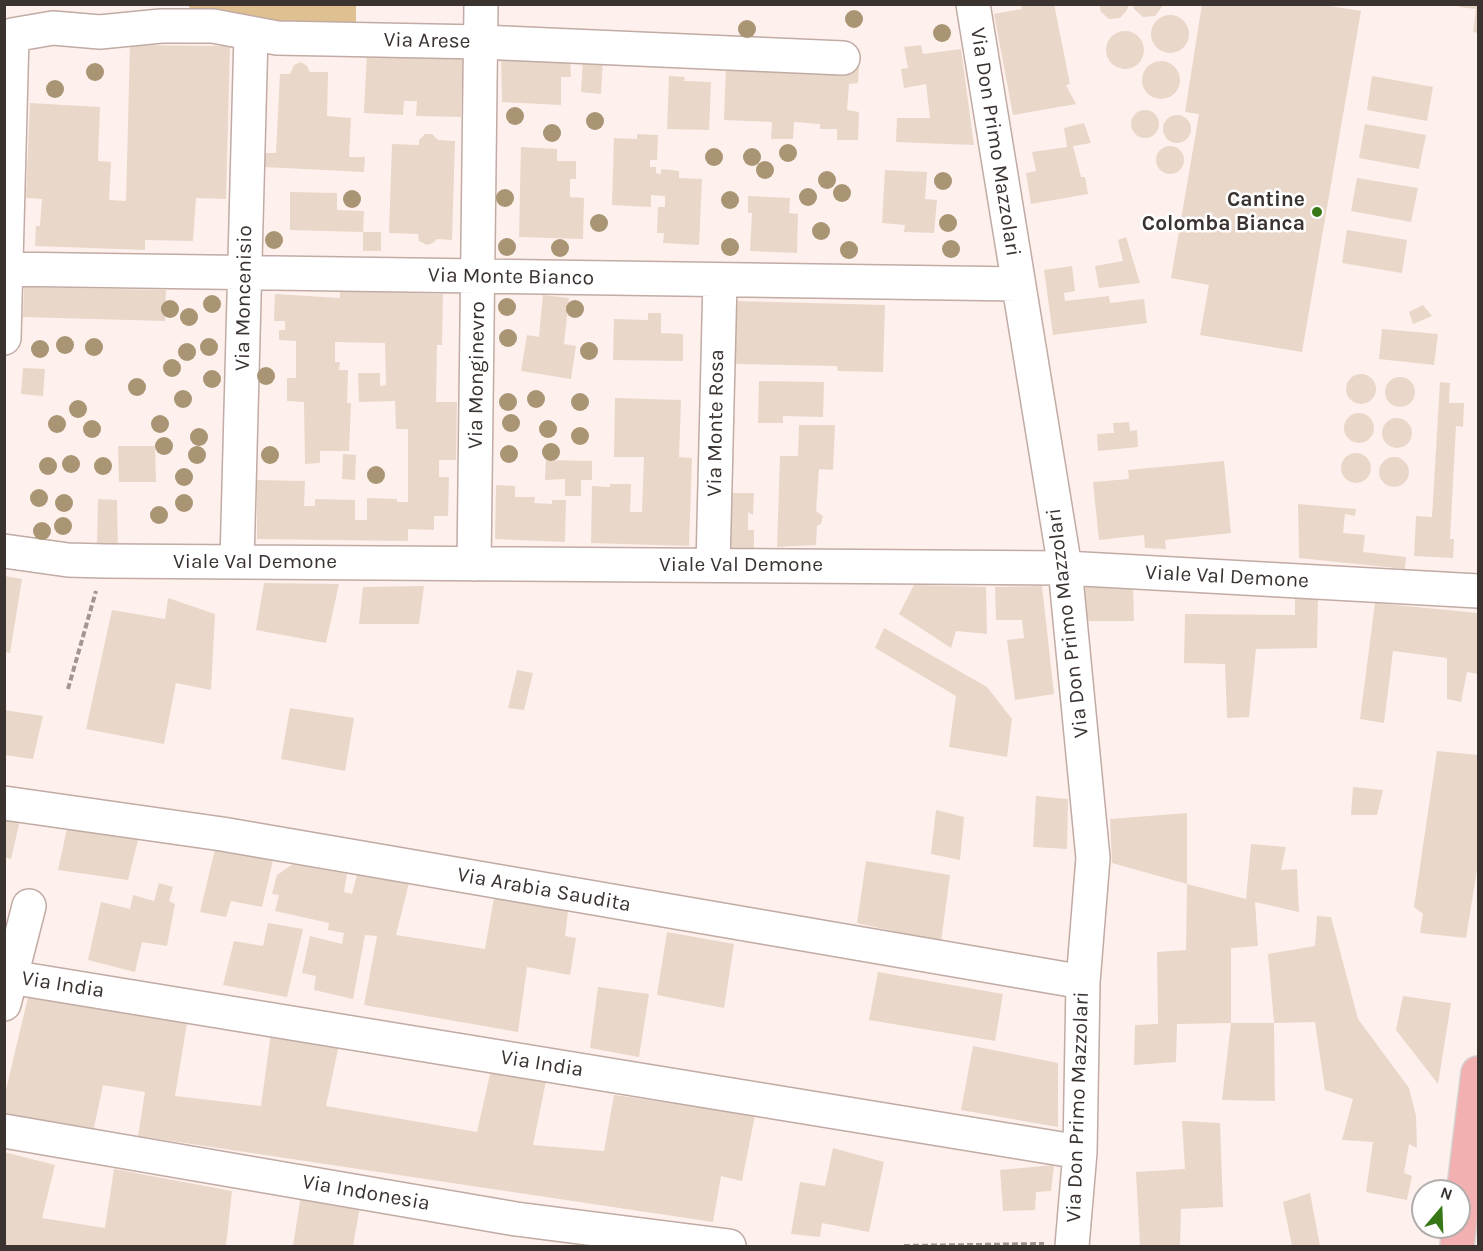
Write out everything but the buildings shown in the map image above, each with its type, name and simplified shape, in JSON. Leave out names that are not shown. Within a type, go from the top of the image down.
[{"type":"main road","points":[[1457,1246],[1475,1124],[1479,1074]]},
{"type":"street","name":"Via Monginevro","points":[[474,564],[482,4]]},
{"type":"street","name":"Via Don Primo Mazzolari","points":[[973,4],[1065,568],[1093,858],[1083,982],[1080,1152],[1072,1245]]},
{"type":"street","name":"Via Arese","points":[[6,269],[12,35],[52,28],[100,32],[161,26],[213,26],[278,38],[481,42],[843,58]]},
{"type":"street","name":"Via Moncenisio","points":[[237,562],[251,34]]},
{"type":"street","name":"Via Monte Bianco","points":[[6,269],[1018,284]]},
{"type":"street","points":[[4,338],[6,269]]},
{"type":"street","name":"Via Monte Rosa","points":[[713,565],[720,280]]},
{"type":"street","name":"Viale Val Demone","points":[[4,551],[68,560],[105,561],[1065,568],[1479,591]]},
{"type":"street","name":"Via Arabia Saudita","points":[[4,803],[222,834],[1083,982]]},
{"type":"street","points":[[7,986],[29,906]]},
{"type":"street","name":"Via India","points":[[7,986],[1080,1152]]},
{"type":"street","name":"Via Indonesia","points":[[4,1131],[516,1219],[729,1246]]},
{"type":"path","points":[[68,689],[105,561]]},
{"type":"path","points":[[904,1246],[1072,1245]]},
{"type":"shaded area","points":[[188,5],[356,5],[356,30],[194,16]]},
{"type":"place","name":"Cantine Colomba Bianca","points":[[1317,212]]}]
